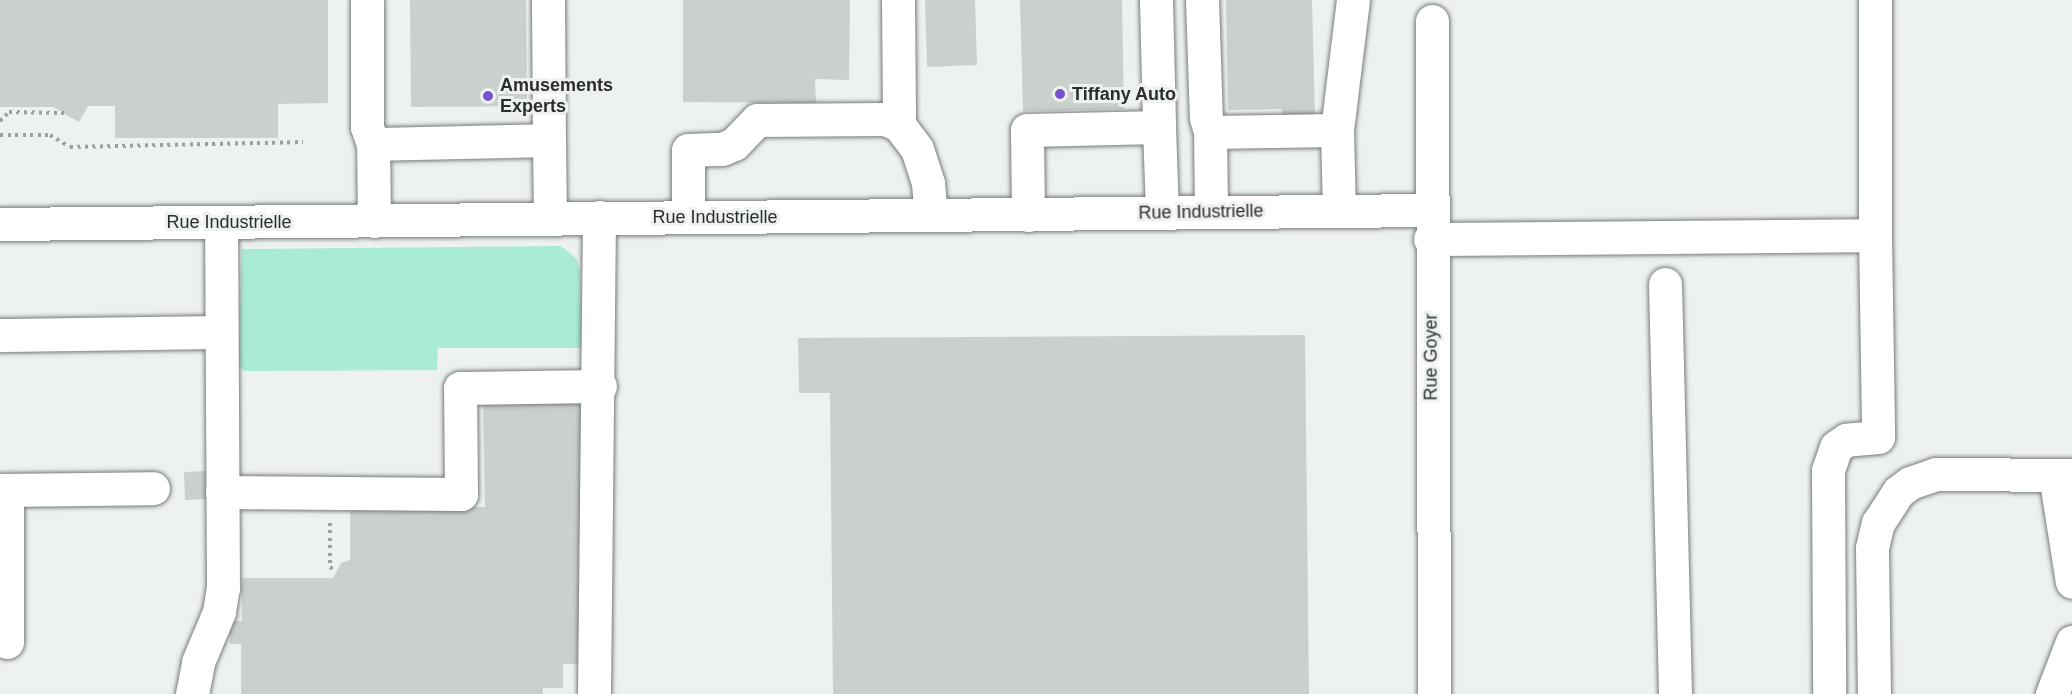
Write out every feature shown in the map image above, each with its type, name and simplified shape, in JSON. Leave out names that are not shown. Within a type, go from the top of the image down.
[{"type":"street","points":[[367,0],[367,127],[373,144],[374,221]]},
{"type":"street","points":[[548,0],[550,218]]},
{"type":"street","points":[[898,0],[899,125]]},
{"type":"street","points":[[1156,0],[1162,213]]},
{"type":"street","points":[[1202,0],[1206,118],[1210,132],[1211,212]]},
{"type":"street","points":[[1339,211],[1337,130],[1353,0]]},
{"type":"street","points":[[1829,694],[1828,470],[1836,447],[1846,440],[1878,436],[1875,0]]},
{"type":"street","name":"Rue Goyer","points":[[1432,21],[1430,225],[1434,694]]},
{"type":"street","points":[[688,217],[688,150],[722,149],[734,144],[757,120],[885,119],[899,125],[917,149],[925,170],[931,216]]},
{"type":"street","points":[[1028,215],[1027,130],[1043,120],[1159,127]]},
{"type":"street","points":[[1210,132],[1337,130]]},
{"type":"street","points":[[373,144],[549,140]]},
{"type":"street","name":"Rue Industrielle","points":[[0,224],[1339,211],[1430,225],[1875,235]]},
{"type":"street","points":[[594,694],[600,386],[599,217]]},
{"type":"street","points":[[192,694],[202,646],[219,612],[223,588],[221,222]]},
{"type":"street","points":[[1665,284],[1675,694]]},
{"type":"street","points":[[0,335],[220,332]]},
{"type":"street","points":[[222,492],[461,494],[460,388],[600,386]]},
{"type":"street","points":[[1875,694],[1872,548],[1878,523],[1898,492],[1910,483],[1936,474],[2064,475],[2072,582]]},
{"type":"street","points":[[7,642],[4,490],[153,488]]},
{"type":"street","points":[[2052,694],[2072,642]]},
{"type":"path","points":[[0,121],[9,112],[64,113]]},
{"type":"path","points":[[0,135],[50,135],[70,147],[303,142]]},
{"type":"path","points":[[330,531],[330,567],[335,571]]},
{"type":"green space","points":[[561,246],[577,259],[580,273],[582,348],[438,348],[437,370],[244,371],[238,363],[242,249]]},
{"type":"building","points":[[0,0],[328,0],[328,103],[278,104],[278,138],[115,138],[115,106],[88,106],[79,122],[53,107],[0,107]]},
{"type":"building","points":[[410,0],[526,0],[527,106],[411,107]]},
{"type":"building","points":[[683,0],[850,0],[849,80],[815,79],[816,103],[683,102]]},
{"type":"building","points":[[925,0],[975,0],[977,65],[927,67]]},
{"type":"building","points":[[1020,0],[1122,0],[1124,109],[1023,111]]},
{"type":"building","points":[[1226,0],[1312,0],[1315,115],[1282,116],[1282,109],[1228,110]]},
{"type":"building","points":[[1305,335],[1309,694],[833,694],[830,393],[799,393],[798,338]]},
{"type":"building","points":[[581,400],[585,664],[563,664],[563,688],[543,688],[543,694],[241,694],[241,644],[230,644],[230,621],[242,621],[242,578],[333,578],[341,563],[350,560],[350,508],[485,507],[483,401]]},
{"type":"building","points":[[207,471],[209,499],[185,500],[184,472]]},
{"type":"place","name":"Tiffany Auto","points":[[1060,94]]},
{"type":"place","name":"Amusements Experts","points":[[488,96]]}]
